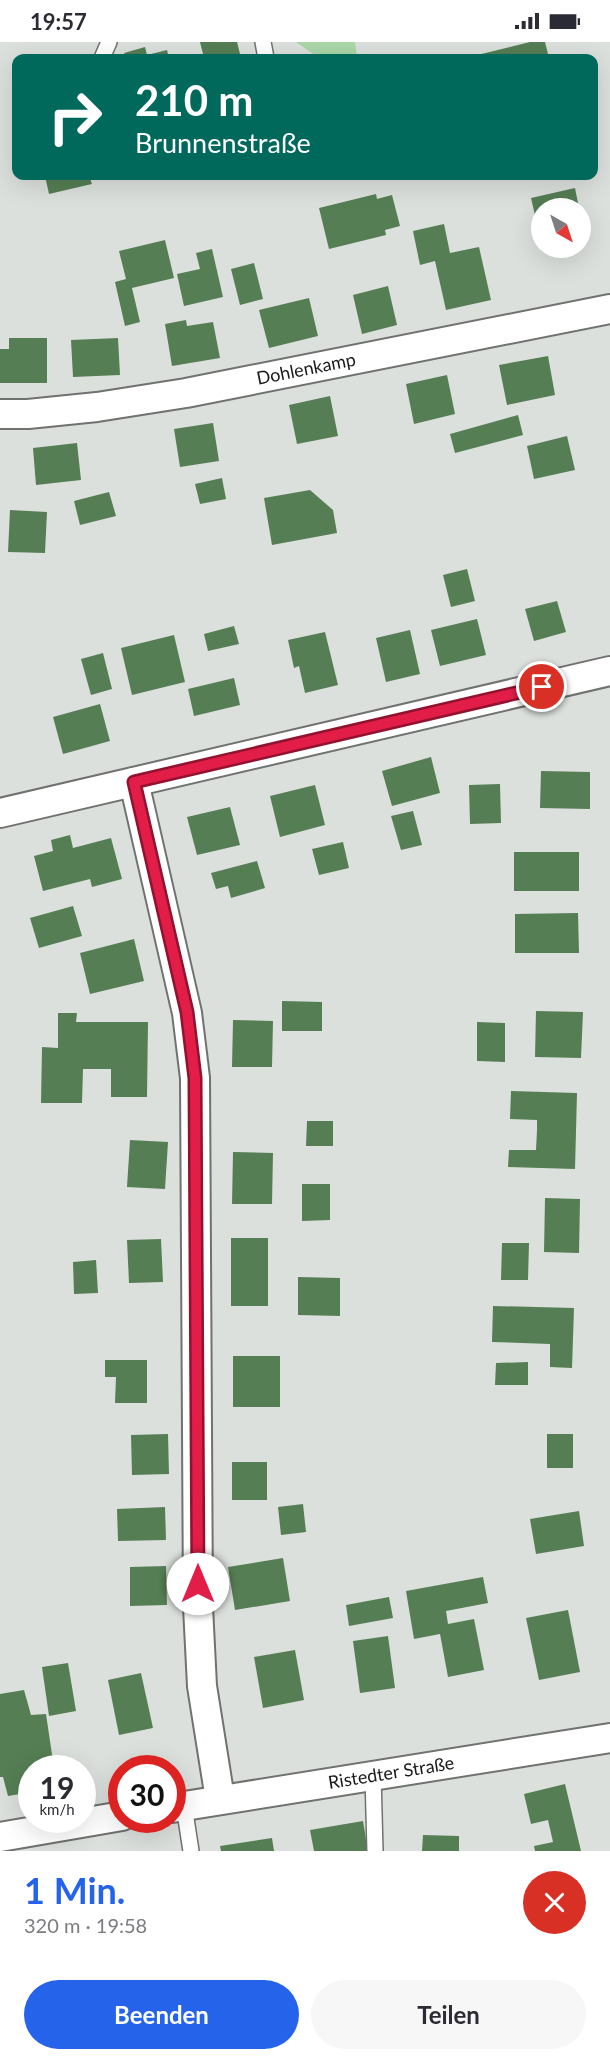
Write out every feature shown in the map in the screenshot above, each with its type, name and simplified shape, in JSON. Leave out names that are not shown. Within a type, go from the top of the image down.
[{"type":"street","name":"Dohlenkamp","points":[[0,414],[28,414],[98,407],[186,393],[610,309]]},
{"type":"street","points":[[0,813],[610,671]]},
{"type":"street","points":[[134,782],[187,1012],[195,1078],[198,1607],[202,1686],[220,1799]]},
{"type":"street","name":"Ristedter Straße","points":[[186,1805],[610,1738]]},
{"type":"street","points":[[0,1837],[108,1818]]},
{"type":"lane","points":[[373,1775],[375,1851]]},
{"type":"lane","points":[[185,1833],[190,1851]]},
{"type":"green space","points":[[296,42],[355,42],[356,54],[313,54]]},
{"type":"building","points":[[200,42],[237,42],[240,54],[203,54]]},
{"type":"building","points":[[530,42],[545,42],[548,54],[481,54]]},
{"type":"building","points":[[145,47],[147,54],[124,54]]},
{"type":"building","points":[[167,50],[168,54],[151,54]]},
{"type":"building","points":[[46,180],[90,180],[92,184],[49,194]]},
{"type":"building","points":[[575,188],[577,198],[531,198]]},
{"type":"building","points":[[376,194],[377,199],[392,195],[400,226],[385,230],[386,235],[329,249],[319,208]]},
{"type":"building","points":[[444,224],[450,253],[479,247],[491,300],[446,310],[435,261],[420,265],[413,231]]},
{"type":"building","points":[[165,240],[174,278],[132,288],[140,322],[125,326],[115,282],[126,279],[119,251]]},
{"type":"building","points":[[212,249],[223,297],[184,306],[177,274],[200,269],[196,253]]},
{"type":"building","points":[[254,263],[263,299],[240,305],[231,269]]},
{"type":"building","points":[[388,286],[397,325],[362,334],[353,295]]},
{"type":"building","points":[[309,298],[318,336],[269,348],[259,310]]},
{"type":"building","points":[[186,320],[187,326],[213,322],[220,358],[172,366],[165,324]]},
{"type":"building","points":[[9,338],[47,338],[47,383],[0,383],[0,349],[9,349]]},
{"type":"building","points":[[118,338],[120,375],[73,377],[71,340]]},
{"type":"building","points":[[548,356],[555,395],[507,405],[499,365]]},
{"type":"building","points":[[447,375],[455,414],[414,424],[406,384]]},
{"type":"building","points":[[330,396],[338,436],[297,444],[289,405]]},
{"type":"building","points":[[518,415],[523,435],[455,453],[450,434]]},
{"type":"building","points":[[213,423],[219,461],[180,467],[174,429]]},
{"type":"building","points":[[567,436],[575,470],[534,479],[527,446]]},
{"type":"building","points":[[77,443],[81,480],[36,485],[33,448]]},
{"type":"building","points":[[222,478],[226,499],[200,504],[195,484]]},
{"type":"building","points":[[310,490],[333,510],[337,533],[272,545],[264,498]]},
{"type":"building","points":[[109,492],[116,516],[80,525],[74,501]]},
{"type":"building","points":[[10,510],[47,512],[45,553],[8,552]]},
{"type":"building","points":[[467,569],[475,601],[451,607],[443,575]]},
{"type":"building","points":[[557,601],[566,632],[534,641],[525,609]]},
{"type":"building","points":[[477,619],[486,655],[440,666],[431,630]]},
{"type":"building","points":[[234,626],[239,644],[208,651],[204,634]]},
{"type":"building","points":[[410,630],[420,674],[386,682],[376,638]]},
{"type":"building","points":[[325,632],[338,685],[305,693],[299,666],[294,668],[288,640]]},
{"type":"building","points":[[174,635],[185,682],[132,695],[121,648]]},
{"type":"building","points":[[103,653],[112,689],[91,695],[81,659]]},
{"type":"building","points":[[234,678],[240,705],[194,716],[188,689]]},
{"type":"building","points":[[100,704],[110,741],[63,754],[53,717]]},
{"type":"building","points":[[431,757],[440,793],[392,806],[382,771]]},
{"type":"building","points":[[541,771],[590,772],[590,809],[540,808]]},
{"type":"building","points":[[500,784],[501,823],[470,824],[469,785]]},
{"type":"building","points":[[315,785],[325,825],[280,837],[270,796]]},
{"type":"building","points":[[230,807],[240,845],[197,855],[187,817]]},
{"type":"building","points":[[413,811],[422,845],[401,850],[391,816]]},
{"type":"building","points":[[70,835],[73,848],[111,838],[122,879],[92,887],[90,879],[43,891],[34,856],[53,851],[51,840]]},
{"type":"building","points":[[343,842],[349,868],[319,875],[312,849]]},
{"type":"building","points":[[514,852],[579,852],[579,891],[514,891]]},
{"type":"building","points":[[257,861],[265,888],[231,898],[228,886],[216,889],[211,873]]},
{"type":"building","points":[[73,906],[82,936],[39,948],[30,918]]},
{"type":"building","points":[[578,913],[579,953],[515,953],[515,914]]},
{"type":"building","points":[[134,939],[144,981],[90,994],[80,953]]},
{"type":"building","points":[[282,1001],[322,1002],[322,1031],[282,1031]]},
{"type":"building","points":[[536,1011],[583,1012],[581,1058],[535,1057]]},
{"type":"building","points":[[58,1013],[77,1013],[76,1022],[148,1022],[147,1097],[111,1097],[111,1069],[83,1069],[82,1103],[41,1103],[42,1047],[58,1048]]},
{"type":"building","points":[[233,1020],[273,1021],[272,1067],[232,1067]]},
{"type":"building","points":[[477,1022],[505,1023],[505,1062],[477,1061]]},
{"type":"building","points":[[511,1091],[577,1093],[575,1169],[508,1167],[509,1150],[536,1150],[537,1130],[537,1120],[510,1119]]},
{"type":"building","points":[[307,1121],[333,1121],[333,1146],[306,1146]]},
{"type":"building","points":[[130,1140],[168,1142],[165,1189],[127,1187]]},
{"type":"building","points":[[233,1152],[273,1153],[272,1204],[232,1204]]},
{"type":"building","points":[[302,1184],[330,1184],[330,1220],[302,1221]]},
{"type":"building","points":[[545,1198],[580,1199],[579,1253],[544,1252]]},
{"type":"building","points":[[231,1238],[268,1238],[268,1306],[231,1306]]},
{"type":"building","points":[[161,1239],[163,1282],[129,1283],[127,1240]]},
{"type":"building","points":[[502,1243],[529,1243],[528,1280],[501,1280]]},
{"type":"building","points":[[96,1260],[98,1293],[74,1294],[73,1262]]},
{"type":"building","points":[[298,1277],[340,1278],[340,1316],[298,1315]]},
{"type":"building","points":[[493,1306],[574,1308],[572,1368],[550,1367],[550,1344],[492,1342]]},
{"type":"building","points":[[233,1356],[280,1356],[280,1407],[233,1407]]},
{"type":"building","points":[[105,1360],[147,1360],[147,1403],[115,1403],[116,1377],[105,1377]]},
{"type":"building","points":[[528,1362],[528,1385],[495,1385],[496,1363]]},
{"type":"building","points":[[168,1434],[169,1474],[132,1475],[131,1435]]},
{"type":"building","points":[[547,1434],[573,1434],[573,1468],[547,1468]]},
{"type":"building","points":[[232,1462],[267,1462],[267,1500],[232,1500]]},
{"type":"building","points":[[303,1504],[306,1532],[281,1535],[278,1507]]},
{"type":"building","points":[[165,1507],[166,1540],[118,1541],[117,1509]]},
{"type":"building","points":[[579,1511],[584,1546],[536,1554],[530,1519]]},
{"type":"building","points":[[283,1558],[290,1601],[235,1610],[228,1567]]},
{"type":"building","points":[[166,1566],[167,1605],[130,1606],[130,1567]]},
{"type":"building","points":[[483,1577],[488,1603],[446,1611],[448,1624],[474,1619],[484,1670],[448,1677],[440,1634],[414,1639],[406,1591]]},
{"type":"building","points":[[389,1597],[393,1618],[349,1626],[346,1605]]},
{"type":"building","points":[[568,1610],[580,1672],[539,1680],[526,1618]]},
{"type":"building","points":[[388,1636],[395,1688],[360,1693],[353,1641]]},
{"type":"building","points":[[295,1650],[304,1700],[263,1708],[254,1657]]},
{"type":"building","points":[[68,1663],[76,1711],[49,1716],[42,1667]]},
{"type":"building","points":[[141,1673],[153,1728],[119,1735],[108,1680]]},
{"type":"building","points":[[24,1690],[31,1715],[46,1714],[52,1755],[18,1755],[18,1794],[8,1796],[3,1777],[0,1777],[0,1694]]},
{"type":"building","points":[[565,1784],[581,1851],[535,1851],[534,1846],[553,1842],[548,1820],[531,1824],[524,1794]]},
{"type":"building","points":[[363,1821],[368,1851],[314,1851],[310,1830]]},
{"type":"building","points":[[423,1835],[459,1836],[459,1851],[422,1851]]},
{"type":"building","points":[[272,1838],[274,1851],[221,1851],[220,1846]]},
{"type":"route","points":[[198,1584],[195,1078],[187,1012],[134,782],[542,687]]}]
